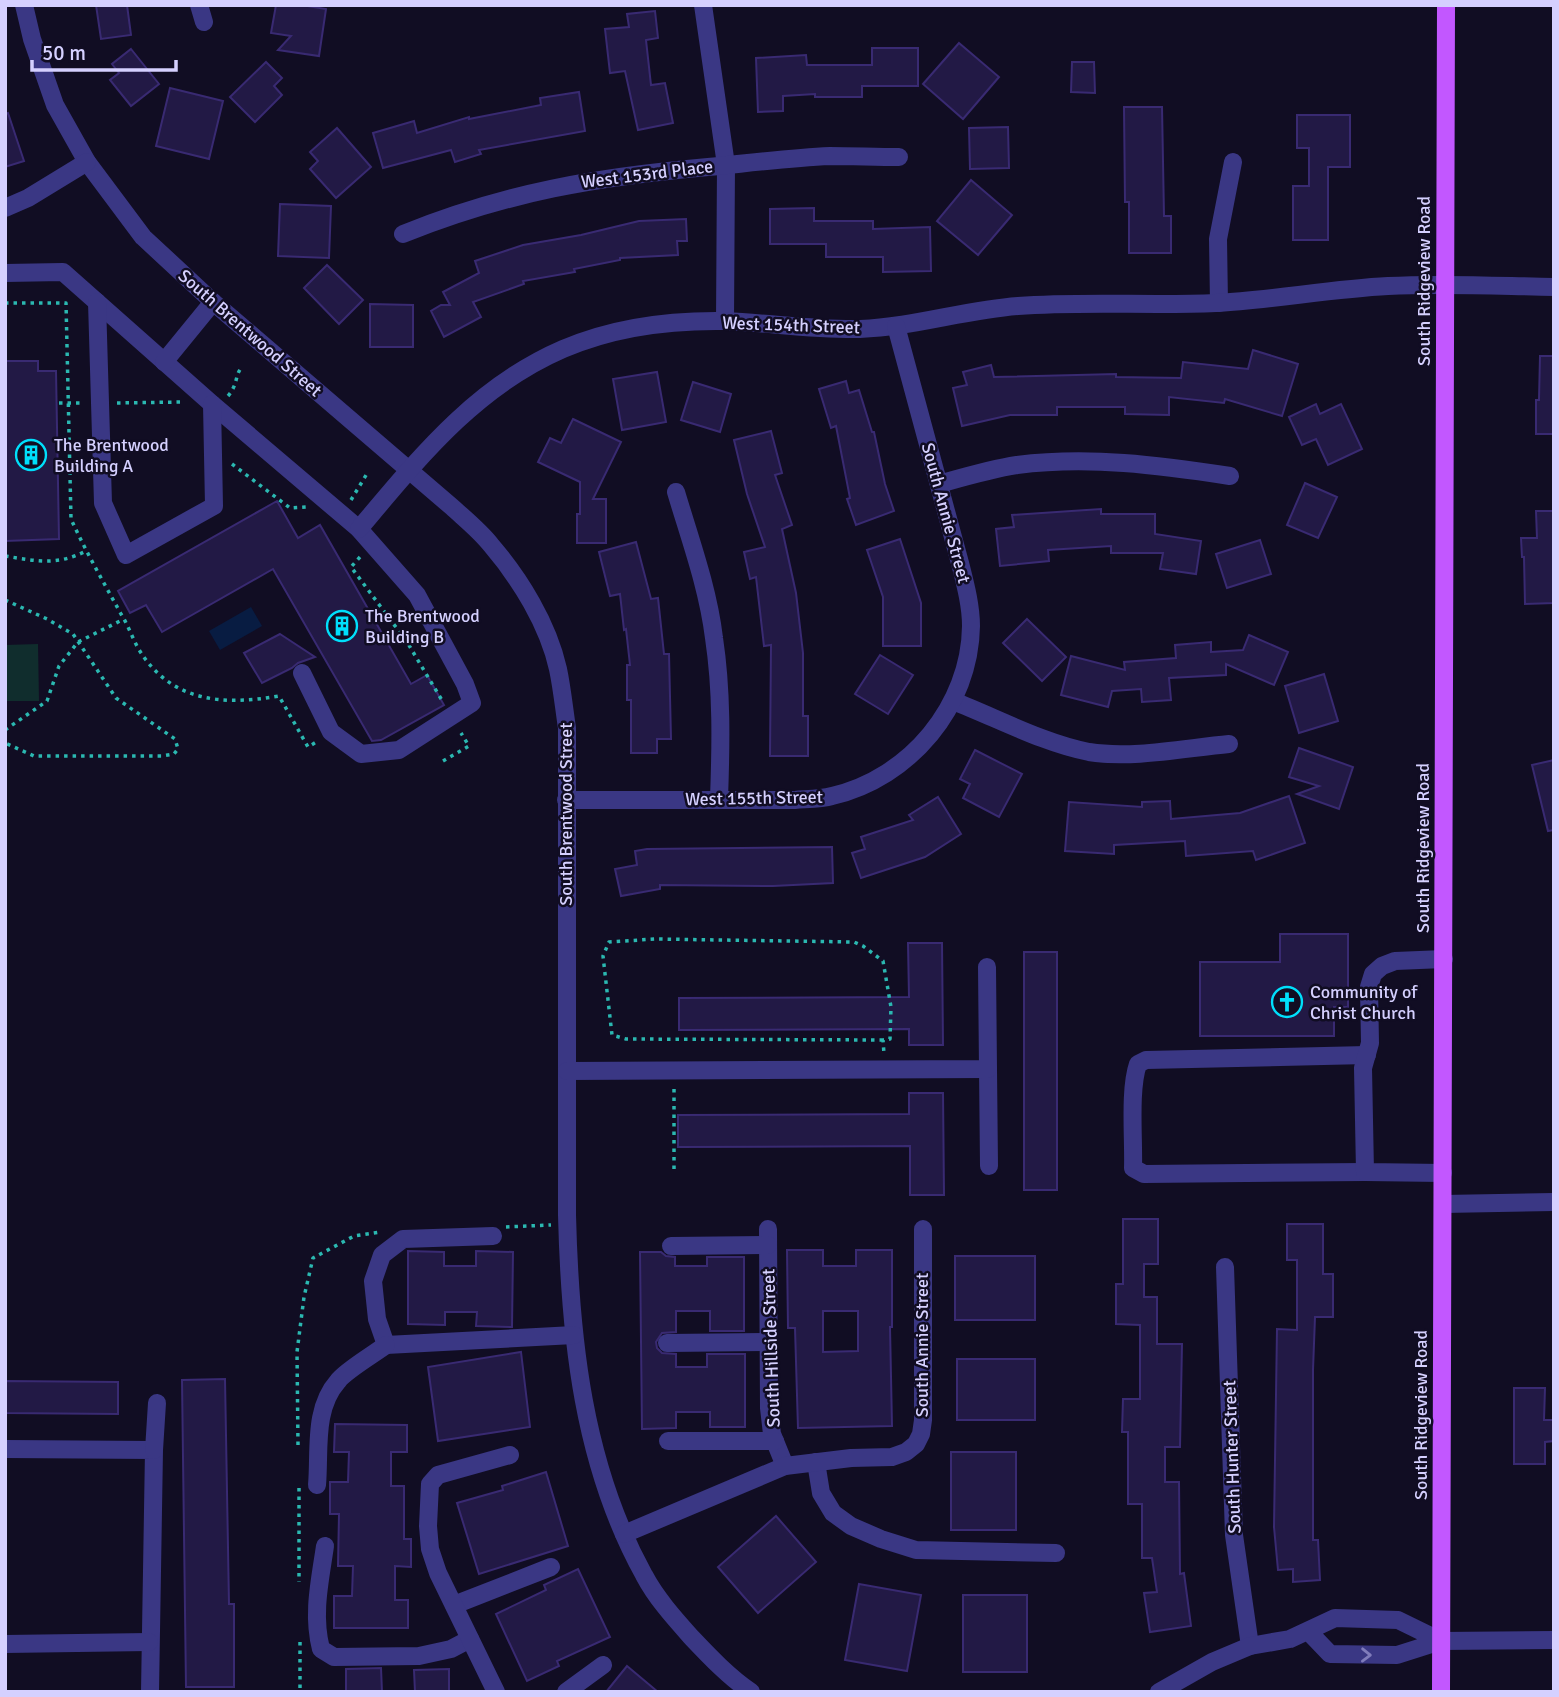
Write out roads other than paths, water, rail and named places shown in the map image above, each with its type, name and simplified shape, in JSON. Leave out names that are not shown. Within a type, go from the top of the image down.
[{"type":"main road","name":"South Ridgeview Road","points":[[1441,1692],[1446,5]]},
{"type":"street","name":"South Brentwood Street","points":[[24,5],[32,39],[55,105],[87,162],[143,237],[213,302],[409,469],[490,542],[531,604],[558,667],[567,728],[567,1215],[569,1286],[576,1360],[590,1430],[610,1495],[624,1534],[645,1576],[674,1618],[741,1689]]},
{"type":"street","points":[[703,5],[726,165],[725,321]]},
{"type":"street","name":"West 153rd Place","points":[[403,234],[455,213],[548,188],[634,173],[831,156],[900,157]]},
{"type":"street","points":[[5,208],[28,198],[87,162]]},
{"type":"street","points":[[1219,303],[1218,239],[1233,162]]},
{"type":"street","points":[[5,273],[62,272],[359,528],[417,595],[472,702],[399,750],[361,754],[331,732],[302,673]]},
{"type":"street","name":"West 154th Street","points":[[359,528],[449,425],[481,400],[522,371],[562,349],[605,334],[644,326],[725,321],[860,329],[1015,307],[1219,303],[1334,290],[1445,284],[1554,287]]},
{"type":"street","points":[[97,302],[103,503],[126,555],[214,506],[212,404]]},
{"type":"street","points":[[164,362],[213,302]]},
{"type":"street","name":"South Annie Street","points":[[896,326],[960,562],[971,625],[966,663],[953,701]]},
{"type":"street","points":[[939,484],[1015,466],[1065,461],[1133,462],[1230,476]]},
{"type":"street","points":[[676,492],[714,634],[722,720],[719,799]]},
{"type":"street","points":[[953,701],[1067,747],[1091,752],[1118,754],[1229,744]]},
{"type":"street","name":"West 155th Street","points":[[566,800],[795,800],[831,797],[880,777],[903,762],[930,734],[953,701]]},
{"type":"street","points":[[1365,1172],[1363,1068],[1370,1043],[1369,987],[1373,974],[1395,961],[1444,960]]},
{"type":"street","points":[[987,967],[989,1166]]},
{"type":"street","points":[[1367,1055],[1146,1060],[1139,1064],[1135,1074],[1133,1168],[1143,1174],[1443,1173]]},
{"type":"street","points":[[567,1071],[988,1069]]},
{"type":"street","points":[[1443,1204],[1554,1202]]},
{"type":"street","name":"South Annie Street","points":[[624,1534],[785,1466],[892,1457],[906,1452],[916,1444],[921,1434],[923,1229]]},
{"type":"street","points":[[386,1345],[377,1319],[373,1281],[382,1255],[404,1239],[493,1236]]},
{"type":"street","name":"South Hillside Street","points":[[671,1245],[768,1237],[769,1408],[775,1441],[785,1466]]},
{"type":"street","name":"South Hunter Street","points":[[1225,1267],[1234,1535],[1250,1646]]},
{"type":"street","points":[[317,1485],[319,1427],[323,1406],[338,1380],[386,1345],[574,1335]]},
{"type":"street","points":[[667,1343],[769,1342]]},
{"type":"street","points":[[149,1692],[154,1450],[158,1403]]},
{"type":"street","points":[[668,1441],[775,1441]]},
{"type":"street","points":[[5,1449],[154,1450]]},
{"type":"street","points":[[496,1692],[438,1573],[430,1549],[430,1483],[438,1475],[510,1455]]},
{"type":"street","points":[[816,1462],[821,1493],[833,1513],[851,1526],[881,1539],[916,1550],[1056,1553]]},
{"type":"street","points":[[325,1546],[315,1611],[321,1649],[334,1657],[419,1656],[474,1646]]},
{"type":"street","points":[[454,1605],[551,1567]]},
{"type":"street","points":[[1159,1692],[1212,1662],[1250,1646],[1290,1639],[1335,1618],[1398,1620],[1441,1641]]},
{"type":"street","points":[[1308,1631],[1330,1654],[1396,1655],[1441,1641],[1554,1640]]},
{"type":"street","points":[[5,1644],[149,1642]]},
{"type":"street","points":[[566,1692],[603,1665]]},
{"type":"water","points":[[251,607],[262,626],[220,650],[209,631]]},
{"type":"place","name":"The Brentwood Building A","points":[[31,455]]},
{"type":"place","name":"The Brentwood Building B","points":[[342,626]]},
{"type":"place","name":"Community of Christ Church","points":[[1287,1002]]}]
